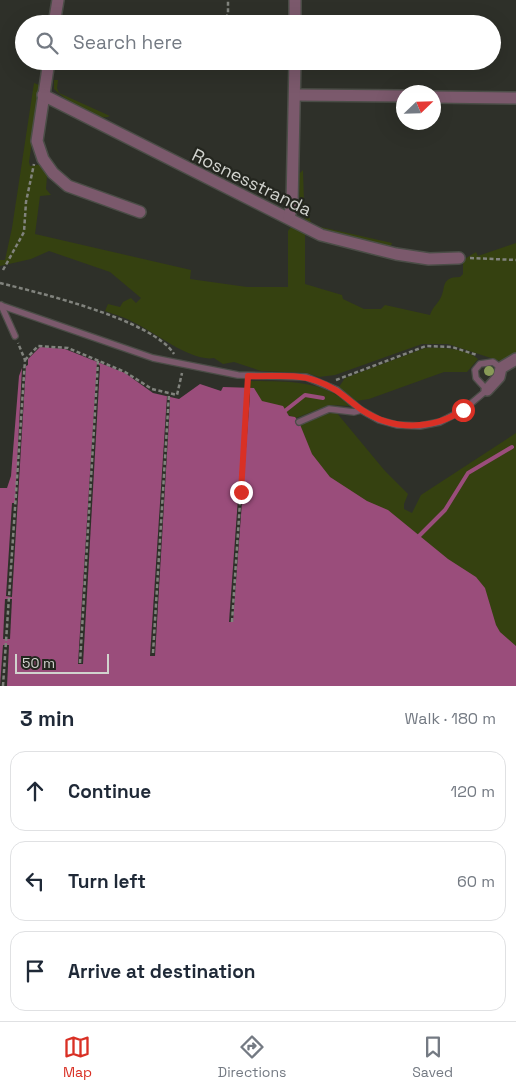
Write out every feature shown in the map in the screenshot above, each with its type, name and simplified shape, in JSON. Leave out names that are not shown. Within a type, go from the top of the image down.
[{"type":"street","points":[[56,15],[58,0]]},
{"type":"street","points":[[295,0],[295,15]]},
{"type":"street","points":[[48,70],[38,148],[53,173],[68,186],[140,212]]},
{"type":"street","points":[[289,218],[292,209],[295,70]]},
{"type":"street","name":"Rosnesstranda","points":[[44,95],[232,192],[321,235],[396,254],[429,259],[458,258]]},
{"type":"street","points":[[295,95],[396,96]]},
{"type":"street","points":[[441,97],[516,98]]},
{"type":"street","points":[[487,390],[499,377],[501,368],[516,359]]},
{"type":"lane","points":[[0,305],[125,350],[180,364],[248,376],[300,377],[328,385],[361,410],[379,420],[397,425],[431,424],[456,415],[487,390],[478,382],[475,373],[477,366],[484,362],[494,362],[501,368]]},
{"type":"lane","points":[[0,305],[15,336]]},
{"type":"lane","points":[[299,422],[328,409],[354,412],[361,410]]},
{"type":"path","points":[[228,0],[228,15]]},
{"type":"path","points":[[3,270],[24,232],[28,193],[38,148]]},
{"type":"path","points":[[458,258],[516,260]]},
{"type":"path","points":[[0,283],[44,293],[126,322],[164,342],[180,364]]},
{"type":"path","points":[[3,686],[26,360],[15,336]]},
{"type":"path","points":[[26,360],[38,346],[68,348],[125,372],[152,389],[177,396],[183,376]]},
{"type":"path","points":[[328,385],[366,367],[426,346],[443,346],[463,350],[481,357],[484,362]]},
{"type":"path","points":[[80,663],[98,360]]},
{"type":"path","points":[[232,622],[248,376]]},
{"type":"path","points":[[153,653],[169,394]]},
{"type":"green space","points":[[54,80],[58,80],[57,88],[59,93],[110,116],[97,116],[89,113],[65,98],[54,89]]},
{"type":"green space","points":[[34,83],[39,85],[39,91],[29,162],[30,166],[43,164],[47,176],[46,189],[51,195],[40,196],[35,234],[191,270],[190,279],[247,287],[288,287],[288,231],[291,227],[305,234],[305,284],[342,295],[343,299],[364,309],[381,309],[385,305],[430,315],[441,297],[446,282],[463,274],[463,260],[476,252],[478,256],[516,243],[516,355],[500,361],[448,344],[422,344],[335,375],[319,377],[307,373],[261,371],[234,362],[223,364],[214,358],[195,356],[133,322],[105,311],[108,304],[120,307],[123,302],[131,298],[136,303],[141,298],[110,272],[49,251],[31,259],[0,266],[0,260],[5,260],[12,228]]},
{"type":"green space","points":[[303,170],[304,203],[312,225],[392,243],[390,248],[315,228],[309,223],[302,211],[299,197],[299,174]]},
{"type":"green space","points":[[425,348],[460,350],[478,359],[467,372],[444,372],[369,399],[356,401],[339,387],[345,378]]},
{"type":"green space","points":[[250,381],[290,382],[316,386],[340,397],[351,406],[329,405],[296,418],[261,405],[255,390],[249,388]]},
{"type":"green space","points":[[336,412],[385,471],[408,494],[404,509],[412,513],[421,495],[516,433],[516,686],[278,514],[292,427]]},
{"type":"shaded area","points":[[40,347],[65,349],[125,373],[153,393],[179,399],[200,384],[221,391],[223,387],[254,388],[262,401],[283,406],[289,416],[295,417],[299,422],[312,454],[330,477],[367,501],[388,510],[448,559],[476,577],[485,588],[496,625],[500,632],[516,646],[516,686],[0,686],[0,488],[7,488],[11,476],[19,376],[22,368],[28,365],[28,359]]},
{"type":"pier","points":[[97,362],[100,366],[83,664],[78,664]]},
{"type":"pier","points":[[26,365],[12,597],[6,596],[12,503],[15,503],[22,368]]},
{"type":"pier","points":[[246,388],[249,388],[250,395],[233,622],[229,622]]},
{"type":"pier","points":[[167,396],[170,403],[155,656],[150,656]]},
{"type":"pier","points":[[5,599],[12,599],[10,639],[3,639]]},
{"type":"pier","points":[[3,645],[9,645],[7,686],[0,686]]},
{"type":"waterway","points":[[286,410],[305,395],[323,398]]},
{"type":"waterway","points":[[419,536],[445,510],[468,473],[512,447]]},
{"type":"route","points":[[241,492],[248,376],[300,377],[317,380],[337,390],[361,410],[379,420],[397,425],[420,426],[440,422],[463,410]]}]
